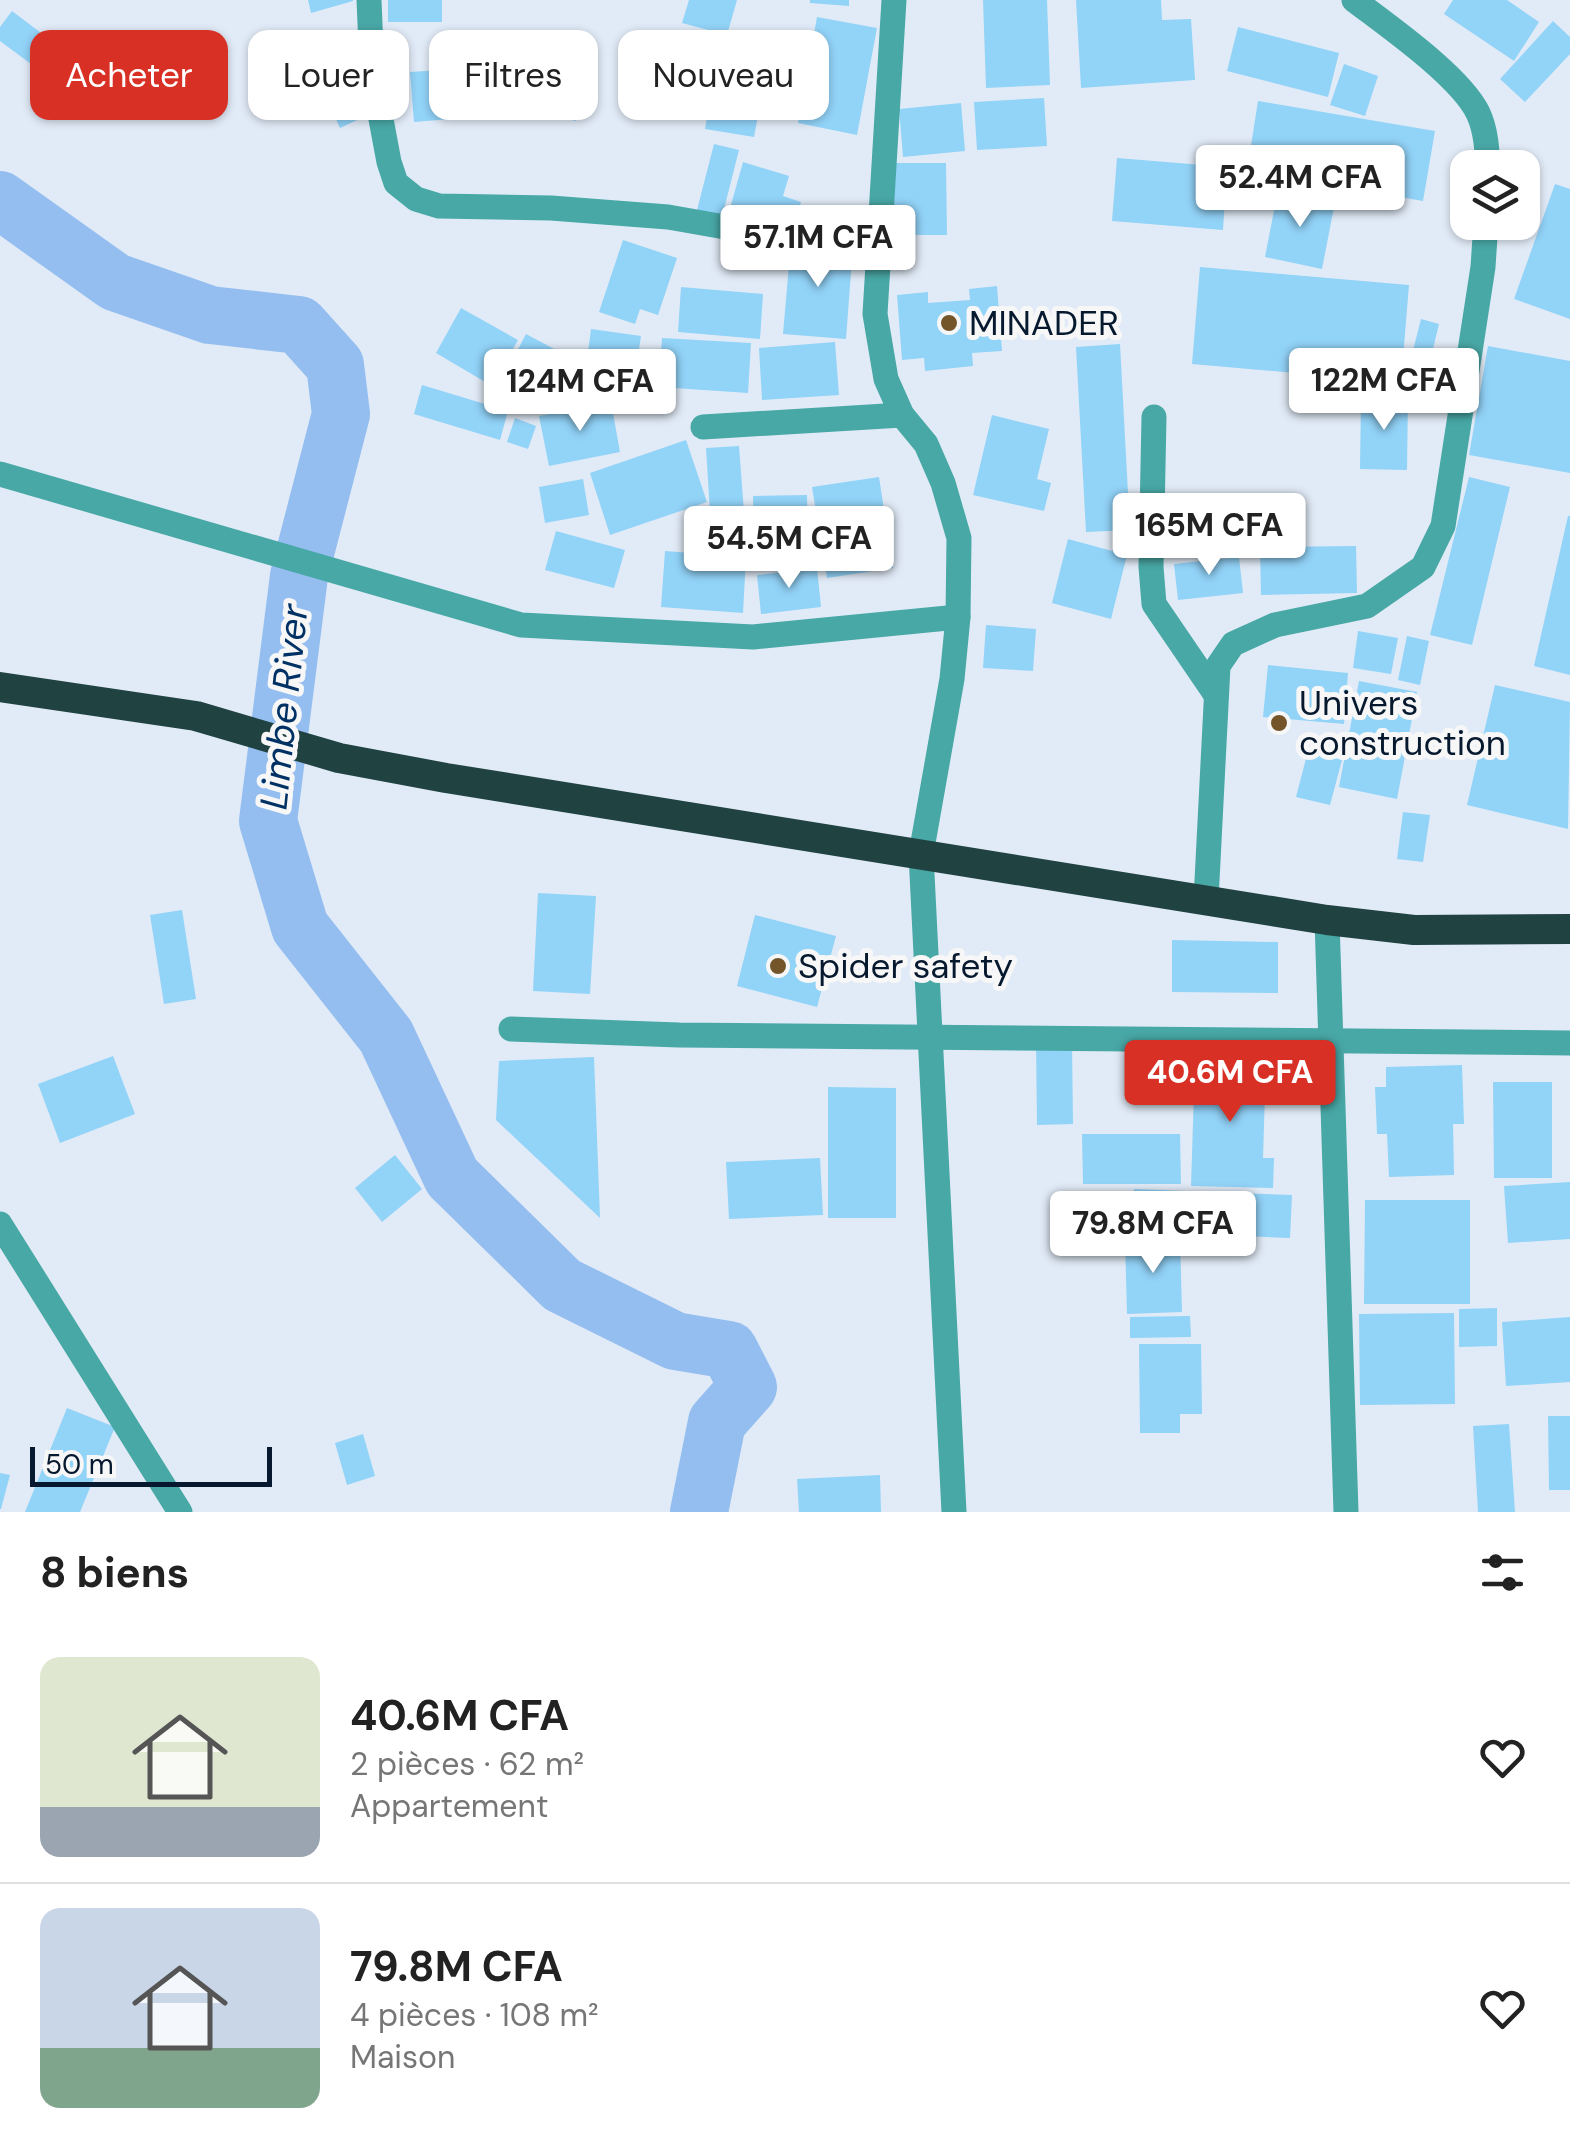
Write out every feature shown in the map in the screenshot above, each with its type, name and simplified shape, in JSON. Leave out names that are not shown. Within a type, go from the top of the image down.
[{"type":"highway","points":[[0,688],[196,716],[339,758],[465,781],[1327,920],[1414,930],[1570,929]]},
{"type":"street","points":[[369,0],[372,70],[389,162],[396,183],[416,199],[439,206],[552,208],[668,218],[776,236],[880,238]]},
{"type":"street","points":[[894,0],[875,314],[886,380],[902,416],[926,444],[943,483],[958,538],[958,618],[952,679],[921,854],[954,1512]]},
{"type":"street","points":[[1354,0],[1456,84],[1477,110],[1486,133],[1487,150]]},
{"type":"street","points":[[1206,900],[1218,666],[1233,644],[1275,624],[1367,606],[1423,567],[1443,526],[1484,240]]},
{"type":"street","points":[[703,427],[902,416]]},
{"type":"street","points":[[1154,417],[1151,567],[1154,604],[1216,695]]},
{"type":"street","points":[[0,474],[521,625],[753,637],[958,618]]},
{"type":"street","points":[[1327,920],[1346,1512]]},
{"type":"street","points":[[511,1029],[679,1035],[1570,1043]]},
{"type":"street","points":[[0,1224],[180,1512]]},
{"type":"building","points":[[308,0],[353,0],[353,1],[311,13]]},
{"type":"building","points":[[388,0],[442,0],[442,22],[388,22]]},
{"type":"building","points":[[689,0],[737,0],[728,30],[708,30],[682,23]]},
{"type":"building","points":[[849,0],[849,6],[810,3]]},
{"type":"building","points":[[983,0],[1047,0],[1050,85],[986,88]]},
{"type":"building","points":[[1076,0],[1161,0],[1162,20],[1191,19],[1195,80],[1081,88]]},
{"type":"building","points":[[1453,0],[1507,0],[1539,22],[1514,61],[1444,14]]},
{"type":"building","points":[[12,11],[37,30],[30,30],[30,63],[0,41],[0,27]]},
{"type":"building","points":[[817,17],[877,28],[857,135],[798,123],[829,120],[829,30],[815,30]]},
{"type":"building","points":[[1553,21],[1570,37],[1570,54],[1525,102],[1500,79]]},
{"type":"building","points":[[1238,27],[1339,53],[1328,97],[1227,71]]},
{"type":"building","points":[[1344,64],[1378,76],[1365,116],[1330,105]]},
{"type":"building","points":[[429,71],[429,120],[439,120],[414,122],[410,72]]},
{"type":"building","points":[[1044,98],[1047,146],[977,150],[974,102]]},
{"type":"building","points":[[1258,101],[1435,131],[1423,201],[1247,171]]},
{"type":"building","points":[[961,103],[965,151],[903,157],[899,109]]},
{"type":"building","points":[[336,120],[357,120],[340,128]]},
{"type":"building","points":[[707,120],[757,120],[754,137],[705,129]]},
{"type":"building","points":[[714,144],[739,150],[722,217],[697,210]]},
{"type":"building","points":[[1117,158],[1227,167],[1223,230],[1112,221]]},
{"type":"building","points":[[743,162],[789,176],[783,196],[801,202],[793,231],[729,212]]},
{"type":"building","points":[[891,163],[946,163],[947,235],[892,235]]},
{"type":"building","points":[[1555,184],[1570,189],[1570,319],[1514,299],[1535,240],[1540,240],[1540,226]]},
{"type":"building","points":[[1278,190],[1335,202],[1322,269],[1265,257]]},
{"type":"building","points":[[623,240],[677,258],[658,315],[640,309],[635,324],[599,312]]},
{"type":"building","points":[[791,242],[853,246],[846,339],[783,334]]},
{"type":"building","points":[[1200,267],[1409,285],[1401,382],[1192,364]]},
{"type":"building","points":[[997,286],[1002,351],[972,353],[973,366],[925,371],[924,358],[902,360],[897,295],[928,292],[928,303],[970,300],[969,289]]},
{"type":"building","points":[[681,287],[763,294],[760,339],[678,332]]},
{"type":"building","points":[[461,308],[518,340],[492,386],[436,353]]},
{"type":"building","points":[[1421,319],[1439,324],[1426,378],[1407,374]]},
{"type":"building","points":[[591,329],[641,336],[632,397],[583,390]]},
{"type":"building","points":[[526,334],[556,350],[543,375],[513,359]]},
{"type":"building","points":[[662,338],[751,343],[748,393],[659,387]]},
{"type":"building","points":[[835,342],[839,395],[762,400],[759,348]]},
{"type":"building","points":[[1120,344],[1130,530],[1086,532],[1076,347]]},
{"type":"building","points":[[1488,346],[1570,361],[1570,473],[1469,455]]},
{"type":"building","points":[[422,385],[508,411],[500,440],[414,414]]},
{"type":"building","points":[[1361,396],[1408,396],[1407,470],[1360,469]]},
{"type":"building","points":[[611,402],[620,452],[549,466],[539,416]]},
{"type":"building","points":[[992,415],[1049,429],[1037,479],[1051,483],[1044,511],[973,495]]},
{"type":"building","points":[[515,418],[536,426],[528,449],[507,442]]},
{"type":"building","points":[[686,440],[707,502],[610,535],[590,473]]},
{"type":"building","points":[[739,446],[745,526],[711,528],[706,448]]},
{"type":"building","points":[[879,477],[893,568],[827,578],[812,487]]},
{"type":"building","points":[[1469,477],[1510,487],[1472,645],[1430,635]]},
{"type":"building","points":[[583,479],[589,515],[545,523],[539,487]]},
{"type":"building","points":[[807,495],[808,544],[754,545],[753,496]]},
{"type":"building","points":[[1570,516],[1570,675],[1534,666]]},
{"type":"building","points":[[556,531],[625,550],[614,588],[545,570]]},
{"type":"building","points":[[1068,539],[1127,555],[1111,619],[1052,603]]},
{"type":"building","points":[[1356,546],[1357,593],[1261,595],[1260,547]]},
{"type":"building","points":[[665,551],[746,557],[743,613],[661,607]]},
{"type":"building","points":[[1239,557],[1243,593],[1178,600],[1174,564]]},
{"type":"building","points":[[817,568],[821,607],[761,614],[757,575]]},
{"type":"building","points":[[986,625],[1036,629],[1033,671],[983,668]]},
{"type":"building","points":[[1358,631],[1398,638],[1391,674],[1353,668]]},
{"type":"building","points":[[1407,636],[1429,641],[1420,685],[1398,680]]},
{"type":"building","points":[[1268,665],[1348,673],[1344,724],[1263,717]]},
{"type":"building","points":[[1359,681],[1417,692],[1397,799],[1339,787]]},
{"type":"building","points":[[1495,685],[1570,702],[1568,829],[1467,805]]},
{"type":"building","points":[[1308,751],[1342,760],[1330,805],[1296,797]]},
{"type":"building","points":[[1403,812],[1430,815],[1423,862],[1397,859]]},
{"type":"building","points":[[538,893],[596,896],[590,994],[533,991]]},
{"type":"building","points":[[182,910],[196,999],[164,1004],[150,915]]},
{"type":"building","points":[[755,915],[836,936],[817,1007],[737,986]]},
{"type":"building","points":[[1172,940],[1278,942],[1278,993],[1172,992]]},
{"type":"building","points":[[1036,1041],[1072,1041],[1073,1124],[1037,1125]]},
{"type":"building","points":[[113,1056],[135,1114],[60,1143],[38,1084]]},
{"type":"building","points":[[594,1057],[600,1218],[496,1120],[499,1061]]},
{"type":"building","points":[[1195,1059],[1266,1061],[1263,1158],[1274,1158],[1273,1188],[1191,1186]]},
{"type":"building","points":[[1462,1065],[1464,1124],[1453,1124],[1454,1175],[1389,1177],[1387,1134],[1377,1134],[1375,1087],[1386,1087],[1386,1067]]},
{"type":"building","points":[[1493,1082],[1552,1082],[1552,1178],[1494,1178]]},
{"type":"building","points":[[828,1087],[896,1088],[896,1218],[828,1218]]},
{"type":"building","points":[[1082,1134],[1180,1134],[1181,1184],[1083,1184]]},
{"type":"building","points":[[395,1155],[422,1189],[382,1222],[355,1188]]},
{"type":"building","points":[[820,1158],[823,1215],[729,1219],[726,1162]]},
{"type":"building","points":[[1570,1182],[1570,1239],[1508,1243],[1504,1186]]},
{"type":"building","points":[[1134,1189],[1292,1195],[1290,1238],[1133,1232]]},
{"type":"building","points":[[1365,1200],[1470,1200],[1470,1304],[1364,1304]]},
{"type":"building","points":[[1180,1238],[1182,1312],[1127,1314],[1125,1239]]},
{"type":"building","points":[[1497,1308],[1497,1346],[1459,1347],[1459,1309]]},
{"type":"building","points":[[1454,1313],[1455,1404],[1360,1405],[1359,1314]]},
{"type":"building","points":[[1190,1316],[1191,1337],[1130,1338],[1130,1317]]},
{"type":"building","points":[[1570,1317],[1570,1382],[1506,1386],[1502,1322]]},
{"type":"building","points":[[1139,1344],[1201,1344],[1202,1414],[1180,1414],[1180,1433],[1140,1433]]},
{"type":"building","points":[[67,1408],[115,1427],[80,1512],[25,1512]]},
{"type":"building","points":[[1548,1416],[1570,1416],[1570,1490],[1549,1490]]},
{"type":"building","points":[[1509,1424],[1515,1512],[1478,1512],[1473,1426]]},
{"type":"building","points":[[363,1434],[375,1476],[347,1485],[335,1443]]},
{"type":"building","points":[[0,1473],[10,1475],[1,1509],[0,1509]]},
{"type":"building","points":[[880,1475],[881,1512],[799,1512],[797,1479]]},
{"type":"waterway","name":"Limbe River","points":[[0,200],[115,282],[210,315],[299,325],[335,365],[341,414],[299,576],[268,821],[300,927],[386,1036],[452,1177],[562,1285],[675,1341],[729,1350],[748,1387],[717,1422],[699,1512]]},
{"type":"place","name":"MINADER","points":[[949,323]]},
{"type":"place","name":"Univers construction","points":[[1279,723]]},
{"type":"place","name":"Spider safety","points":[[778,966]]}]
